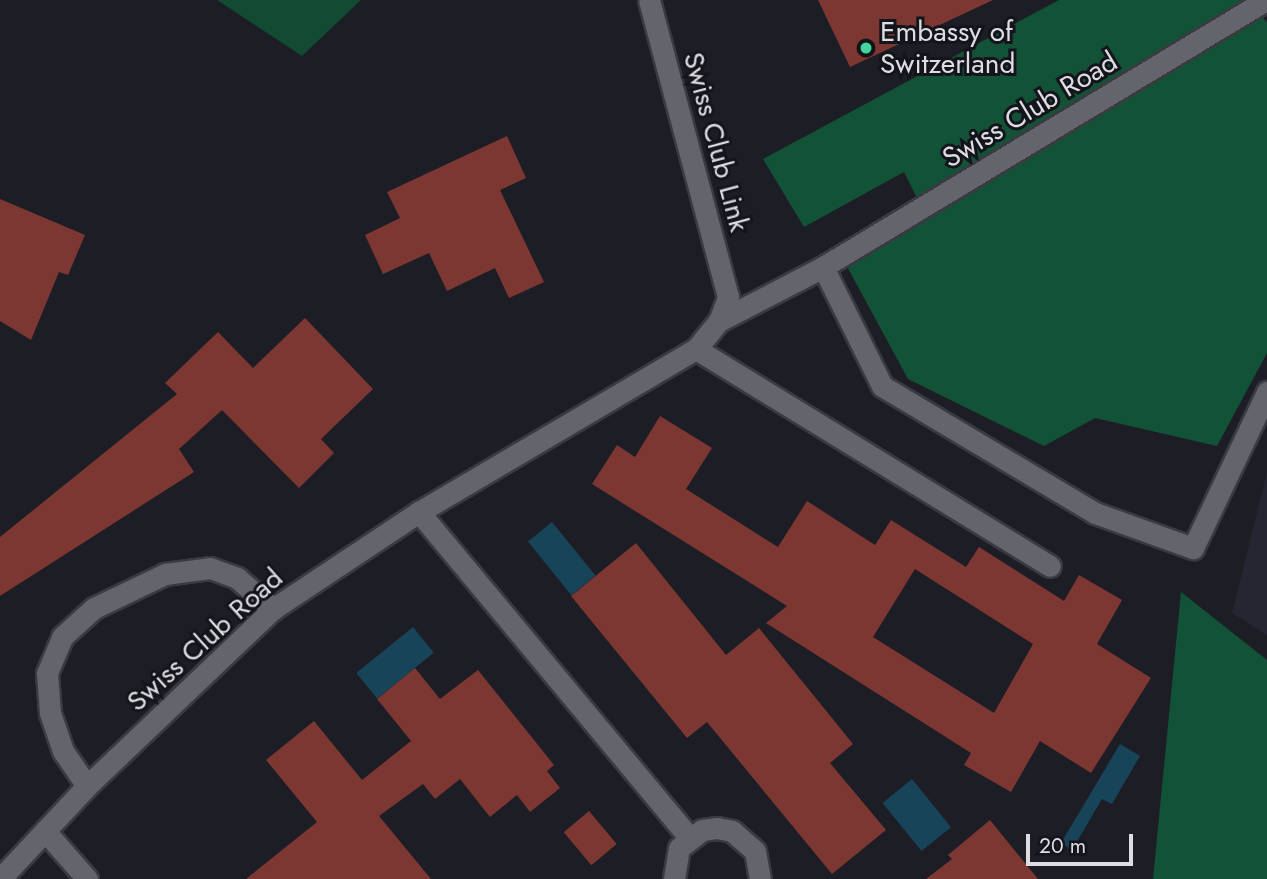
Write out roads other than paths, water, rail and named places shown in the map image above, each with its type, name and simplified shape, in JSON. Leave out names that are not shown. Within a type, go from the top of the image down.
[{"type":"street","name":"Swiss Club Link","points":[[649,0],[728,297]]},
{"type":"street","name":"Swiss Club Road","points":[[719,321],[822,267],[1266,0]]},
{"type":"street","points":[[822,267],[882,386],[1095,513],[1193,548],[1267,392]]},
{"type":"street","name":"Swiss Club Road","points":[[0,879],[87,786],[273,609],[419,512],[696,349],[719,321],[728,297]]},
{"type":"street","points":[[696,349],[1050,566]]},
{"type":"street","points":[[419,512],[689,837]]},
{"type":"street","points":[[87,786],[63,751],[50,713],[47,673],[70,630],[94,608],[134,587],[165,574],[209,568],[237,578],[273,609]]},
{"type":"street","points":[[674,879],[674,861],[689,837],[717,828],[732,831],[755,851],[760,879]]},
{"type":"street","points":[[45,831],[87,879]]},
{"type":"water","points":[[552,522],[595,576],[571,595],[528,542]]},
{"type":"water","points":[[413,627],[434,653],[377,699],[356,673]]},
{"type":"water","points":[[1120,744],[1140,756],[1112,804],[1102,799],[1072,850],[1061,843]]},
{"type":"water","points":[[912,779],[951,827],[921,851],[882,803]]},
{"type":"place","name":"Embassy of Switzerland","points":[[866,48]]}]
